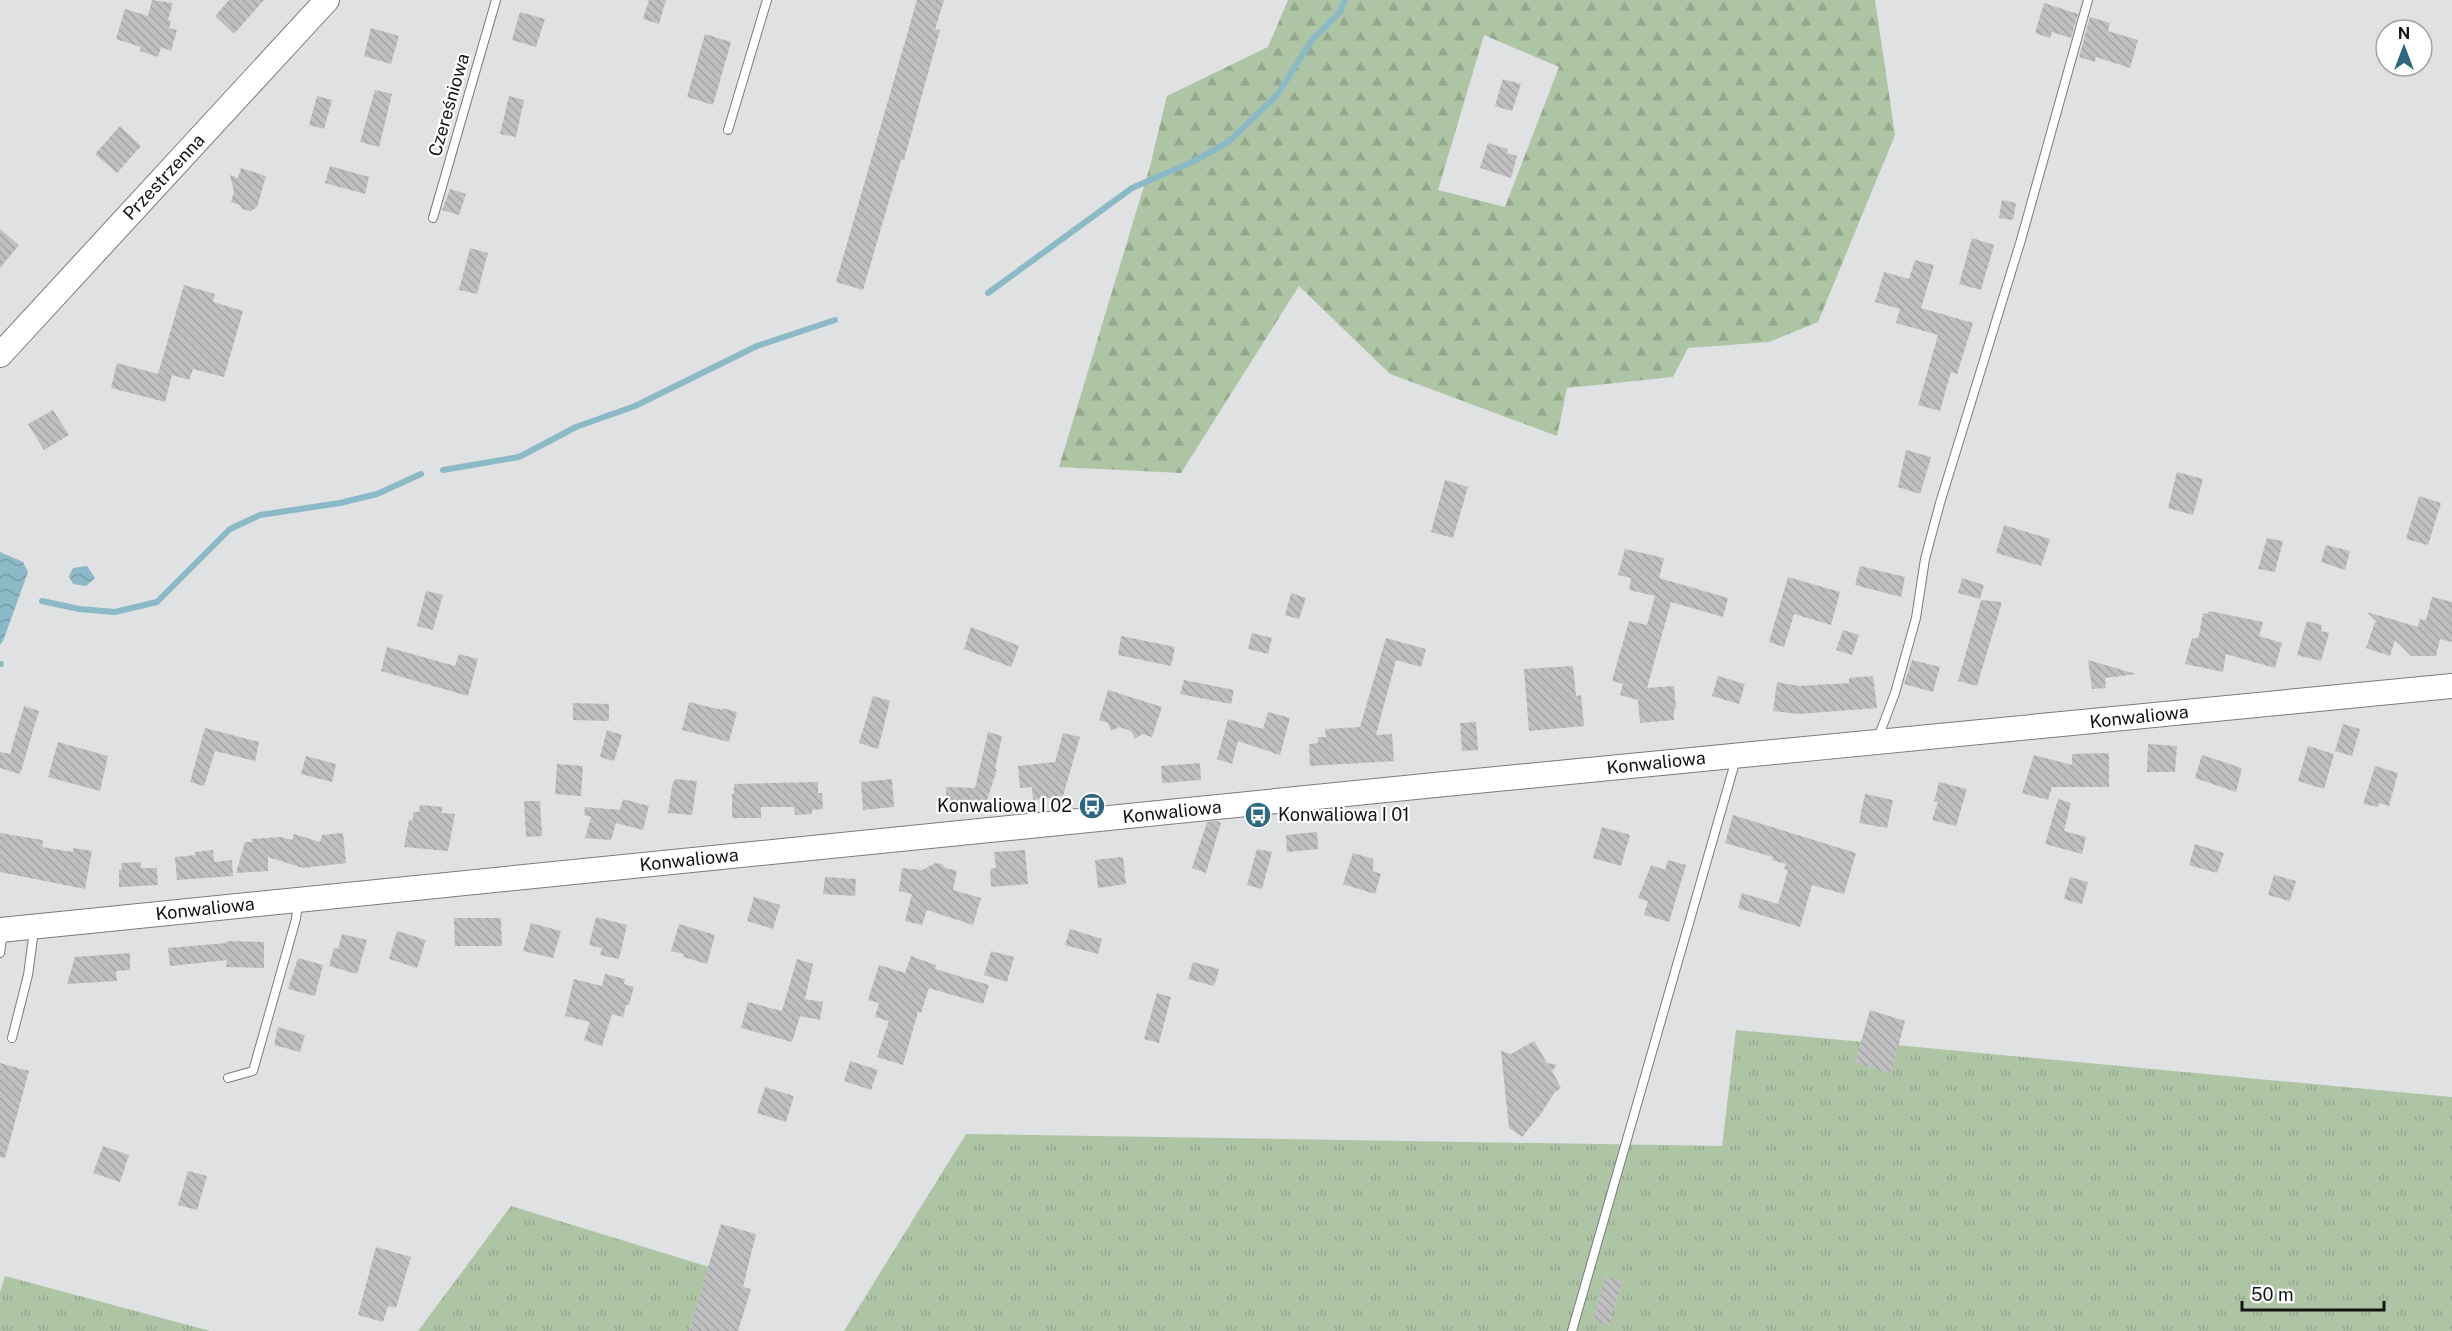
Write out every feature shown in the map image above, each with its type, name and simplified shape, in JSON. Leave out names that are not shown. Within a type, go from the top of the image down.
[{"type":"street","name":"Przestrzenna","points":[[0,355],[327,0]]},
{"type":"street","name":"Konwaliowa","points":[[1,938],[35,927],[2452,686]]},
{"type":"lane","name":"Czereśniowa","points":[[433,218],[496,0]]},
{"type":"lane","points":[[728,130],[767,0]]},
{"type":"lane","points":[[1877,742],[1895,693],[1916,618],[1925,559],[1940,503],[2021,240],[2088,0]]},
{"type":"lane","points":[[1572,1331],[1737,756]]},
{"type":"lane","points":[[228,1078],[253,1071],[297,919],[298,900]]},
{"type":"lane","points":[[12,1038],[27,982],[35,927]]},
{"type":"green space","points":[[1288,0],[1875,0],[1895,135],[1818,322],[1769,342],[1688,348],[1673,377],[1567,388],[1557,436],[1390,374],[1299,286],[1181,473],[1059,467],[1150,166],[1167,96],[1268,47]],"holes":[[[1484,35],[1559,67],[1505,207],[1438,190]]]},
{"type":"green space","points":[[1736,1030],[2452,1097],[2452,1331],[844,1331],[966,1134],[1722,1146]]},
{"type":"green space","points":[[511,1206],[709,1267],[689,1331],[418,1331]]},
{"type":"green space","points":[[5,1276],[210,1331],[0,1331],[0,1292]]},
{"type":"water","points":[[0,552],[23,562],[28,572],[0,645]]},
{"type":"water","points":[[87,566],[95,578],[86,586],[73,584],[69,576],[73,568]]},
{"type":"building","points":[[152,0],[173,3],[168,20],[171,21],[169,28],[177,30],[171,51],[161,47],[158,57],[140,51],[141,47],[116,39],[125,9],[148,16]]},
{"type":"building","points":[[229,0],[264,0],[234,34],[215,16]]},
{"type":"building","points":[[649,0],[666,0],[659,24],[643,19]]},
{"type":"building","points":[[917,0],[944,0],[935,29],[940,30],[904,160],[901,160],[863,290],[836,282]]},
{"type":"building","points":[[2044,3],[2078,14],[2071,38],[2052,32],[2050,38],[2035,33]]},
{"type":"building","points":[[520,12],[545,19],[536,47],[512,40]]},
{"type":"building","points":[[2090,17],[2110,23],[2108,31],[2138,40],[2130,68],[2096,57],[2095,62],[2079,57]]},
{"type":"building","points":[[371,28],[399,36],[391,64],[364,56]]},
{"type":"building","points":[[705,34],[731,42],[713,105],[687,97]]},
{"type":"building","points":[[1503,79],[1521,84],[1512,111],[1495,106]]},
{"type":"building","points":[[375,90],[392,94],[379,147],[360,142]]},
{"type":"building","points":[[317,96],[332,100],[324,129],[309,125]]},
{"type":"building","points":[[509,96],[524,100],[516,137],[500,134]]},
{"type":"building","points":[[120,126],[141,146],[117,173],[95,154]]},
{"type":"building","points":[[1488,143],[1508,149],[1507,153],[1517,156],[1511,178],[1480,168]]},
{"type":"building","points":[[330,166],[369,177],[365,194],[325,183]]},
{"type":"building","points":[[241,168],[266,176],[257,207],[251,211],[242,209],[240,205],[231,202],[234,192],[230,175],[238,178]]},
{"type":"building","points":[[450,189],[466,194],[459,215],[442,210]]},
{"type":"building","points":[[2002,200],[2016,203],[2013,220],[1999,218]]},
{"type":"building","points":[[0,229],[19,245],[0,268]]},
{"type":"building","points":[[1972,238],[1994,245],[1981,290],[1959,284]]},
{"type":"building","points":[[470,248],[488,253],[477,294],[459,290]]},
{"type":"building","points":[[1915,260],[1934,265],[1921,308],[1973,323],[1957,374],[1951,372],[1940,411],[1918,405],[1938,335],[1896,323],[1900,309],[1875,302],[1884,272],[1909,279]]},
{"type":"building","points":[[184,285],[215,294],[213,302],[243,311],[224,377],[193,369],[189,380],[172,375],[165,402],[111,388],[117,363],[158,374]]},
{"type":"building","points":[[53,410],[69,435],[44,450],[28,424]]},
{"type":"building","points":[[1906,450],[1931,457],[1920,494],[1898,487]]},
{"type":"building","points":[[2177,472],[2203,479],[2193,515],[2168,508]]},
{"type":"building","points":[[1445,480],[1468,487],[1453,538],[1431,532]]},
{"type":"building","points":[[2419,496],[2441,503],[2428,545],[2406,539]]},
{"type":"building","points":[[2004,525],[2050,539],[2041,566],[1996,553]]},
{"type":"building","points":[[2267,538],[2283,541],[2275,572],[2258,569]]},
{"type":"building","points":[[2326,545],[2350,551],[2345,570],[2321,562]]},
{"type":"building","points":[[1625,549],[1664,558],[1659,578],[1728,598],[1723,617],[1671,602],[1647,688],[1674,686],[1676,709],[1674,709],[1674,720],[1640,723],[1638,700],[1620,695],[1623,684],[1612,681],[1629,621],[1647,625],[1655,596],[1629,590],[1631,578],[1618,575]]},
{"type":"building","points":[[1860,566],[1905,577],[1901,597],[1855,585]]},
{"type":"building","points":[[1788,577],[1840,592],[1831,625],[1794,614],[1784,647],[1769,642]]},
{"type":"building","points":[[1962,578],[1984,585],[1980,599],[1958,593]]},
{"type":"building","points":[[426,591],[443,595],[433,630],[417,626]]},
{"type":"building","points":[[1291,593],[1306,598],[1299,619],[1285,615]]},
{"type":"building","points":[[2432,597],[2452,602],[2452,642],[2440,639],[2436,656],[2411,656],[2395,640],[2390,656],[2366,648],[2375,622],[2378,623],[2367,612],[2418,627],[2420,619],[2426,620]]},
{"type":"building","points":[[1981,600],[2002,602],[1977,686],[1958,681]]},
{"type":"building","points":[[2209,611],[2263,622],[2259,636],[2282,643],[2275,668],[2226,654],[2223,672],[2185,664],[2192,638],[2196,639],[2199,635],[2203,613],[2208,614]]},
{"type":"building","points":[[2307,621],[2322,625],[2321,631],[2329,633],[2321,661],[2297,655]]},
{"type":"building","points":[[971,627],[1019,646],[1011,667],[964,649]]},
{"type":"building","points":[[1843,630],[1859,635],[1852,655],[1836,650]]},
{"type":"building","points":[[1252,633],[1272,638],[1268,654],[1248,649]]},
{"type":"building","points":[[1121,636],[1175,647],[1171,666],[1118,655]]},
{"type":"building","points":[[1386,638],[1426,649],[1421,667],[1396,660],[1376,735],[1392,734],[1394,761],[1310,766],[1309,744],[1318,743],[1318,737],[1326,737],[1325,729],[1360,727]]},
{"type":"building","points":[[387,647],[455,666],[459,654],[478,659],[468,696],[381,671]]},
{"type":"building","points":[[1912,660],[1940,667],[1933,692],[1904,684]]},
{"type":"building","points":[[2088,660],[2136,674],[2105,678],[2106,688],[2092,689]]},
{"type":"building","points":[[1573,666],[1576,696],[1581,695],[1584,726],[1529,731],[1524,669]]},
{"type":"building","points":[[1718,676],[1745,684],[1739,704],[1712,696]]},
{"type":"building","points":[[1873,676],[1877,708],[1798,714],[1773,711],[1777,682],[1799,686],[1849,683],[1849,678]]},
{"type":"building","points":[[1184,680],[1234,690],[1231,704],[1180,694]]},
{"type":"building","points":[[1108,690],[1162,707],[1152,737],[1142,734],[1135,739],[1131,731],[1119,727],[1111,731],[1108,723],[1099,720]]},
{"type":"building","points":[[873,696],[890,701],[878,749],[859,743]]},
{"type":"building","points":[[689,702],[737,712],[729,742],[682,730]]},
{"type":"building","points":[[573,703],[609,704],[609,721],[573,720]]},
{"type":"building","points":[[24,706],[39,711],[20,774],[0,768],[0,752],[10,754]]},
{"type":"building","points":[[1268,712],[1290,718],[1280,755],[1238,741],[1232,764],[1217,759],[1228,719],[1263,729]]},
{"type":"building","points":[[1476,722],[1478,750],[1462,751],[1460,723]]},
{"type":"building","points":[[2343,724],[2360,729],[2352,756],[2335,751]]},
{"type":"building","points":[[205,728],[259,742],[255,761],[215,751],[204,786],[190,782]]},
{"type":"building","points":[[607,730],[622,735],[614,761],[600,757]]},
{"type":"building","points":[[988,732],[1002,736],[995,769],[997,769],[986,803],[946,803],[946,787],[975,788]]},
{"type":"building","points":[[1063,733],[1080,737],[1063,796],[1033,800],[1032,787],[1020,788],[1018,766],[1055,762]]},
{"type":"building","points":[[58,742],[108,756],[100,791],[48,777]]},
{"type":"building","points":[[2148,744],[2177,746],[2175,772],[2147,772]]},
{"type":"building","points":[[2308,746],[2334,754],[2324,789],[2298,781]]},
{"type":"building","points":[[2109,753],[2109,787],[2052,787],[2048,800],[2022,793],[2034,755],[2072,765],[2072,754]]},
{"type":"building","points":[[2202,755],[2242,768],[2236,792],[2195,778]]},
{"type":"building","points":[[306,756],[336,764],[332,782],[301,774]]},
{"type":"building","points":[[1200,763],[1201,780],[1162,783],[1161,766]]},
{"type":"building","points":[[557,764],[583,766],[581,796],[555,794]]},
{"type":"building","points":[[2375,766],[2398,773],[2389,806],[2379,803],[2378,807],[2363,804]]},
{"type":"building","points":[[675,779],[697,781],[692,815],[668,813]]},
{"type":"building","points":[[892,779],[894,807],[863,810],[861,782]]},
{"type":"building","points":[[818,782],[818,793],[822,793],[823,809],[812,810],[812,814],[795,815],[794,807],[761,807],[761,818],[732,818],[734,784]]},
{"type":"building","points":[[1939,782],[1967,789],[1956,826],[1932,820],[1938,802],[1934,801]]},
{"type":"building","points":[[1865,794],[1893,800],[1887,828],[1859,823]]},
{"type":"building","points":[[623,799],[649,806],[643,830],[616,823],[611,840],[585,838],[591,817],[584,815],[585,807],[620,810]]},
{"type":"building","points":[[2058,799],[2071,803],[2064,831],[2086,837],[2082,854],[2045,844]]},
{"type":"building","points":[[524,801],[540,801],[542,836],[526,837]]},
{"type":"building","points":[[420,805],[443,807],[441,813],[455,814],[448,851],[404,847],[409,820],[413,820],[413,812],[419,812]]},
{"type":"building","points":[[1733,815],[1856,853],[1844,894],[1812,885],[1800,927],[1738,908],[1742,893],[1778,904],[1788,870],[1784,869],[1786,864],[1772,860],[1773,857],[1725,843]]},
{"type":"building","points":[[1207,822],[1221,823],[1206,873],[1192,868]]},
{"type":"building","points":[[1602,827],[1630,835],[1621,866],[1593,858]]},
{"type":"building","points":[[1317,832],[1318,849],[1287,852],[1286,835]]},
{"type":"building","points":[[0,833],[43,840],[42,847],[73,852],[73,848],[92,851],[85,889],[0,872]]},
{"type":"building","points":[[343,833],[346,863],[303,868],[268,857],[268,871],[236,873],[245,842],[252,842],[252,839],[282,837],[292,840],[294,834],[320,842],[322,835]]},
{"type":"building","points":[[2195,844],[2224,853],[2217,873],[2189,865]]},
{"type":"building","points":[[1257,849],[1272,852],[1262,889],[1247,885]]},
{"type":"building","points":[[213,850],[214,862],[232,860],[233,876],[177,880],[175,857],[196,855],[195,852]]},
{"type":"building","points":[[1025,850],[1028,884],[991,887],[990,869],[996,868],[994,852]]},
{"type":"building","points":[[1353,853],[1373,859],[1373,871],[1381,874],[1375,894],[1343,884]]},
{"type":"building","points":[[1123,857],[1126,884],[1098,888],[1095,860]]},
{"type":"building","points":[[1668,860],[1686,865],[1669,922],[1644,915],[1648,901],[1638,898],[1651,865],[1665,870]]},
{"type":"building","points":[[141,862],[141,868],[157,868],[158,885],[119,887],[121,863]]},
{"type":"building","points":[[936,863],[957,871],[953,890],[981,898],[973,925],[927,910],[922,925],[905,921],[912,894],[899,891],[902,868],[922,870]]},
{"type":"building","points":[[2274,875],[2296,881],[2290,901],[2268,895]]},
{"type":"building","points":[[825,877],[856,879],[855,896],[823,894]]},
{"type":"building","points":[[2070,877],[2088,882],[2082,904],[2064,899]]},
{"type":"building","points":[[754,897],[780,905],[773,929],[747,921]]},
{"type":"building","points":[[596,917],[627,925],[619,959],[600,955],[602,948],[589,945]]},
{"type":"building","points":[[454,918],[501,918],[502,946],[455,946]]},
{"type":"building","points":[[531,923],[561,931],[553,958],[523,951]]},
{"type":"building","points":[[679,924],[715,935],[707,964],[671,951]]},
{"type":"building","points":[[1070,929],[1102,939],[1098,954],[1065,945]]},
{"type":"building","points":[[397,931],[426,940],[417,968],[389,959]]},
{"type":"building","points":[[342,934],[367,940],[357,974],[329,966],[334,948],[338,949]]},
{"type":"building","points":[[227,941],[264,942],[264,968],[226,967],[227,960],[170,966],[168,948],[227,943]]},
{"type":"building","points":[[991,951],[1014,957],[1007,982],[984,975]]},
{"type":"building","points":[[130,953],[130,970],[116,971],[117,981],[67,984],[75,957]]},
{"type":"building","points":[[911,956],[936,965],[935,969],[989,985],[983,1004],[929,988],[921,1013],[918,1012],[903,1065],[877,1057],[889,1021],[875,1017],[879,1003],[868,1000],[879,965],[905,973]]},
{"type":"building","points":[[298,958],[323,965],[315,996],[288,989]]},
{"type":"building","points":[[797,959],[813,964],[805,999],[823,1002],[820,1020],[800,1016],[792,1042],[741,1028],[748,1002],[782,1011]]},
{"type":"building","points":[[1193,962],[1219,969],[1214,986],[1188,979]]},
{"type":"building","points":[[605,974],[625,979],[624,984],[634,987],[623,1017],[612,1014],[602,1046],[584,1040],[590,1022],[565,1016],[574,979],[602,986]]},
{"type":"building","points":[[1157,993],[1171,997],[1159,1043],[1144,1039]]},
{"type":"building","points":[[1870,1010],[1905,1021],[1891,1073],[1855,1063]]},
{"type":"building","points":[[278,1027],[305,1035],[300,1052],[274,1045]]},
{"type":"building","points":[[1534,1041],[1547,1063],[1557,1065],[1552,1071],[1561,1088],[1554,1093],[1541,1114],[1522,1137],[1509,1128],[1501,1051],[1511,1054]]},
{"type":"building","points":[[850,1061],[878,1070],[871,1090],[844,1081]]},
{"type":"building","points":[[0,1063],[29,1071],[5,1158],[0,1157]]},
{"type":"building","points":[[765,1087],[794,1096],[786,1122],[757,1113]]},
{"type":"building","points":[[103,1146],[129,1155],[120,1182],[93,1173]]},
{"type":"building","points":[[188,1171],[207,1176],[197,1210],[178,1205]]},
{"type":"building","points":[[721,1224],[756,1234],[743,1287],[751,1289],[738,1331],[689,1331]]},
{"type":"building","points":[[376,1247],[411,1257],[396,1308],[388,1306],[383,1322],[358,1315]]},
{"type":"building","points":[[1606,1276],[1622,1281],[1609,1325],[1593,1320]]},
{"type":"waterway","points":[[988,293],[1132,188],[1192,162],[1227,143],[1277,95],[1312,40],[1340,12],[1345,0]]},
{"type":"waterway","points":[[443,470],[519,457],[576,427],[635,406],[757,346],[835,320]]},
{"type":"waterway","points":[[42,601],[79,609],[115,612],[157,602],[230,529],[260,515],[340,503],[377,494],[421,474]]},
{"type":"place","name":"Konwaliowa I 02","points":[[1092,806]]},
{"type":"place","name":"Konwaliowa I 01","points":[[1258,815]]}]
